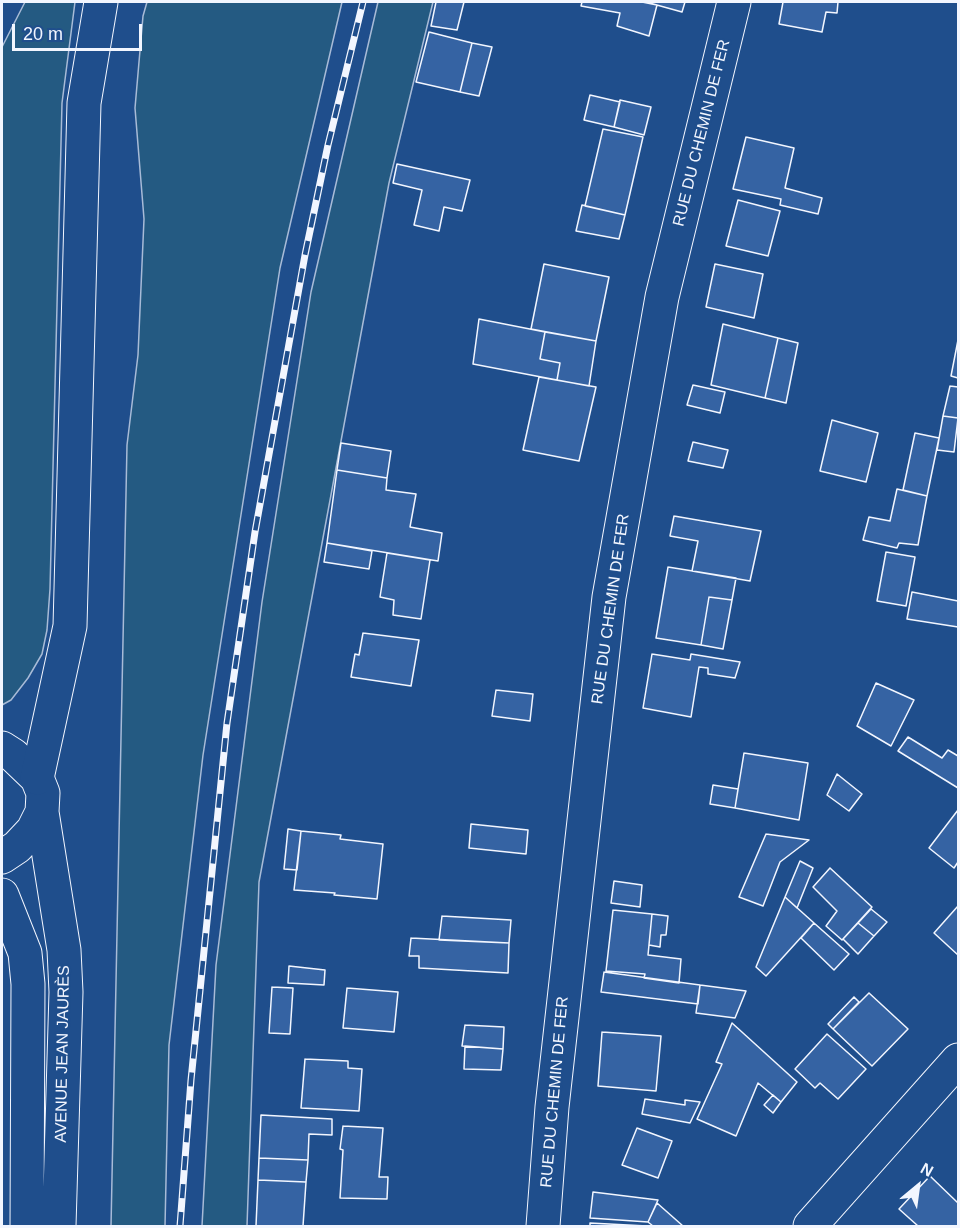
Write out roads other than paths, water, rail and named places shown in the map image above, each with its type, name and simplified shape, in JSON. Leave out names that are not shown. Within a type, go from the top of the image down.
[{"type":"main road","points":[[37,778],[69,627],[84,103],[101,2]]},
{"type":"main road","name":"RUE DU CHEMIN DE FER","points":[[543,1227],[552,1107],[609,597],[662,297],[734,2]]},
{"type":"main road","points":[[2,748],[13,755],[37,778]]},
{"type":"main road","name":"AVENUE JEAN JAURÈS","points":[[37,778],[43,793],[42,812],[64,950],[66,992],[59,1227]]},
{"type":"main road","points":[[2,857],[17,847],[33,830],[42,812]]},
{"type":"main road","points":[[2,896],[25,953],[28,984],[27,1227]]},
{"type":"main road","points":[[810,1227],[958,1060]]},
{"type":"railway","points":[[180,1226],[191,1080],[227,723],[255,532],[305,255],[328,145],[363,2]]}]
